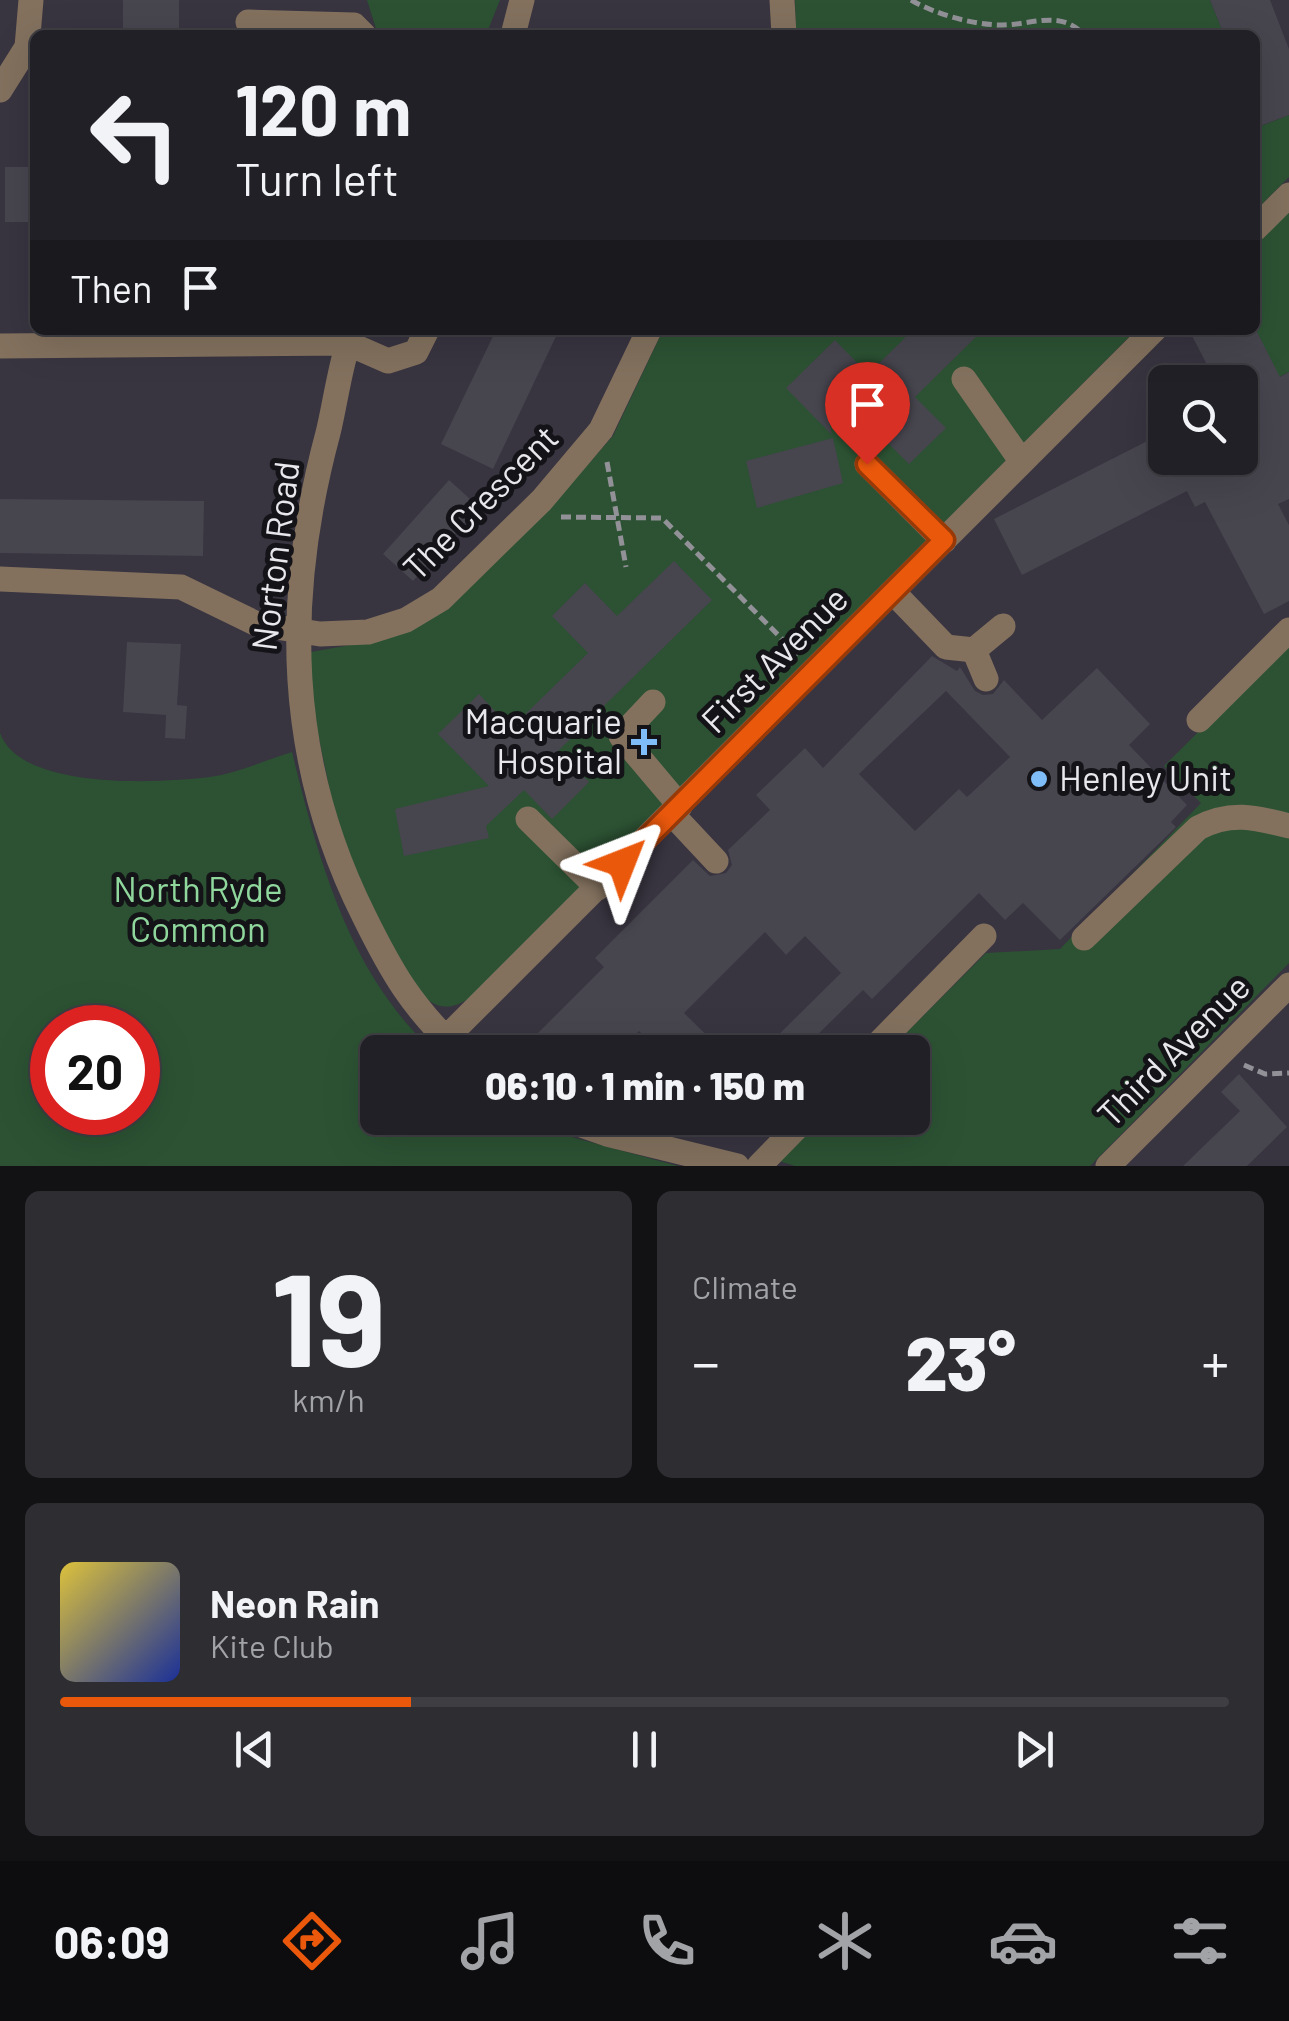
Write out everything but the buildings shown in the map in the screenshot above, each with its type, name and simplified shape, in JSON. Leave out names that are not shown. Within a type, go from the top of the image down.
[{"type":"lane","points":[[0,90],[27,48],[31,0]]},
{"type":"lane","points":[[782,0],[784,30]]},
{"type":"lane","points":[[248,22],[354,25],[359,30]]},
{"type":"lane","points":[[1260,224],[1289,195]]},
{"type":"lane","points":[[0,346],[351,336],[388,362],[416,352],[424,335]]},
{"type":"lane","name":"The Crescent","points":[[0,579],[181,588],[256,624],[344,635],[406,620],[440,600],[525,517],[601,430],[648,335]]},
{"type":"lane","name":"First Avenue","points":[[462,1035],[598,888],[1149,335]]},
{"type":"lane","name":"Norton Road","points":[[351,336],[314,484],[297,630],[299,699],[310,771],[336,860],[398,985],[442,1035]]},
{"type":"lane","points":[[964,380],[1022,462]]},
{"type":"lane","points":[[867,464],[944,540]]},
{"type":"lane","points":[[893,592],[946,647],[974,650],[1003,626]]},
{"type":"lane","points":[[1199,720],[1289,630]]},
{"type":"lane","points":[[974,650],[986,679]]},
{"type":"lane","points":[[653,702],[621,736],[716,861]]},
{"type":"lane","points":[[1084,938],[1198,828],[1218,818],[1250,816],[1289,826]]},
{"type":"lane","points":[[528,818],[598,888]]},
{"type":"lane","points":[[887,1035],[984,936]]},
{"type":"lane","name":"Third Avenue","points":[[1108,1166],[1289,984]]},
{"type":"lane","points":[[611,1135],[738,1166]]},
{"type":"lane","points":[[759,1166],[789,1135]]},
{"type":"path","points":[[910,0],[930,11],[1000,25],[1057,18],[1076,30]]},
{"type":"path","points":[[601,430],[626,567]]},
{"type":"path","points":[[525,517],[662,518],[814,671]]},
{"type":"path","points":[[1236,1061],[1266,1074],[1289,1073]]},
{"type":"shaded area","name":"Macquarie Hospital","points":[[0,0],[1289,0],[1289,1166],[0,1166]]},
{"type":"green space","points":[[367,0],[500,0],[488,30],[376,30]]},
{"type":"green space","points":[[795,0],[1210,0],[1222,30],[796,30]]},
{"type":"green space","points":[[1289,115],[1289,177],[1260,206],[1260,124]]},
{"type":"green space","points":[[1289,212],[1289,372],[1279,377],[1258,335],[1260,241]]},
{"type":"green space","points":[[661,335],[1131,335],[471,997],[455,1005],[441,1006],[415,989],[353,872],[339,834],[307,681],[311,652],[379,640],[554,503],[613,436]]},
{"type":"green space","points":[[1289,642],[1289,963],[1090,1166],[795,1166],[779,1161],[806,1135],[930,1135],[930,1035],[904,1035],[986,953],[1060,949],[1201,803],[1164,766]]},
{"type":"green space","name":"North Ryde Common","points":[[0,733],[13,752],[35,765],[94,779],[159,781],[210,777],[292,752],[319,851],[342,916],[373,977],[418,1035],[360,1035],[360,1135],[564,1135],[678,1166],[0,1166]]},
{"type":"place","name":"Macquarie Hospital","points":[[644,742]]},
{"type":"place","name":"Henley Unit","points":[[1039,779]]},
{"type":"route","points":[[622,863],[944,540],[867,464]]}]
